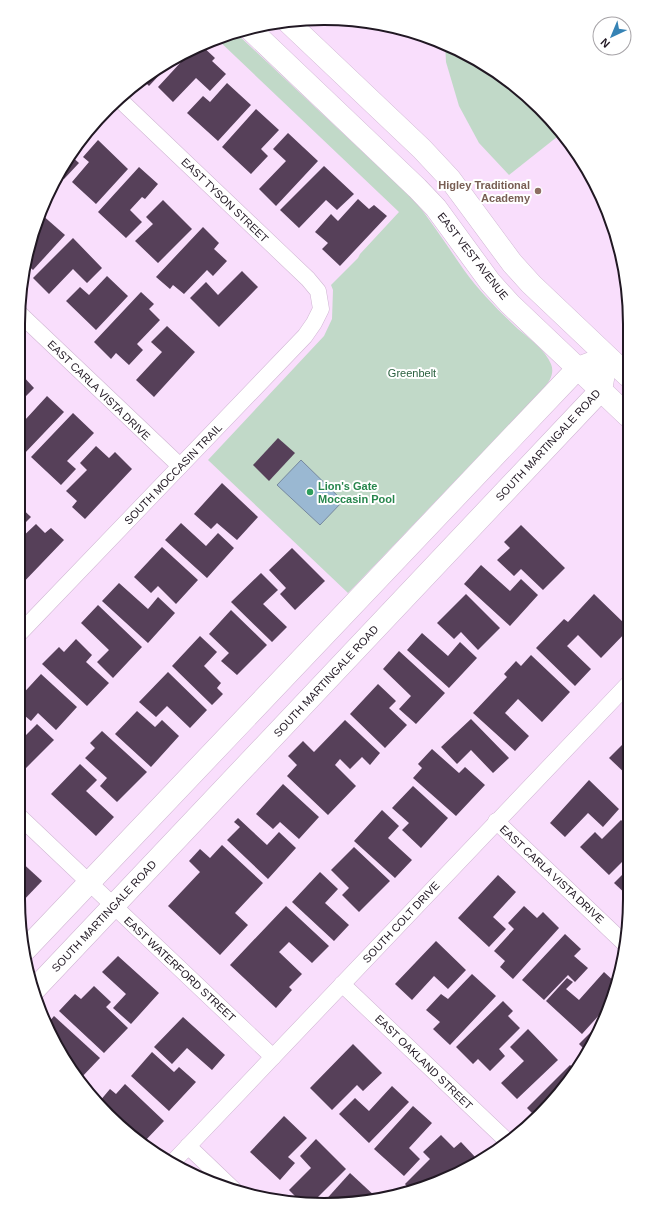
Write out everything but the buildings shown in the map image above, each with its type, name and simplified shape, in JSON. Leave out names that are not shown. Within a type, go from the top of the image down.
[{"type":"street","points":[[294,27],[450,179],[512,263],[623,371]]},
{"type":"street","name":"EAST VEST AVENUE","points":[[255,33],[417,188],[436,208],[490,282],[510,304],[623,411]]},
{"type":"street","name":"EAST TYSON STREET","points":[[123,103],[308,279],[318,291],[321,309]]},
{"type":"street","name":"SOUTH MOCCASIN TRAIL","points":[[25,628],[305,336],[321,309]]},
{"type":"street","name":"EAST CARLA VISTA DRIVE","points":[[25,319],[180,466]]},
{"type":"street","points":[[29,946],[578,368],[608,357]]},
{"type":"street","name":"SOUTH MARTINGALE ROAD","points":[[38,986],[601,390],[608,357]]},
{"type":"street","name":"SOUTH COLT DRIVE","points":[[176,1159],[623,687]]},
{"type":"street","name":"EAST CARLA VISTA DRIVE","points":[[496,821],[620,939]]},
{"type":"street","name":"EAST WATERFORD STREET","points":[[25,822],[273,1057]]},
{"type":"street","name":"EAST OAKLAND STREET","points":[[342,984],[504,1138]]},
{"type":"street","points":[[188,1146],[224,1180]]},
{"type":"green space","name":"Greenbelt","points":[[240,37],[416,202],[476,286],[545,354],[549,359],[552,368],[551,378],[543,389],[348,593],[208,460],[324,336],[332,319],[333,290],[331,285],[358,258],[399,212],[222,43]]},
{"type":"green space","points":[[445,51],[474,65],[490,75],[521,99],[557,137],[509,175],[479,143],[459,106],[446,62]]},
{"type":"water","points":[[301,460],[343,501],[320,525],[277,485]]},
{"type":"place","name":"Higley Traditional Academy","points":[[538,191]]},
{"type":"place","name":"Lion's Gate Moccasin Pool","points":[[310,492]]}]
